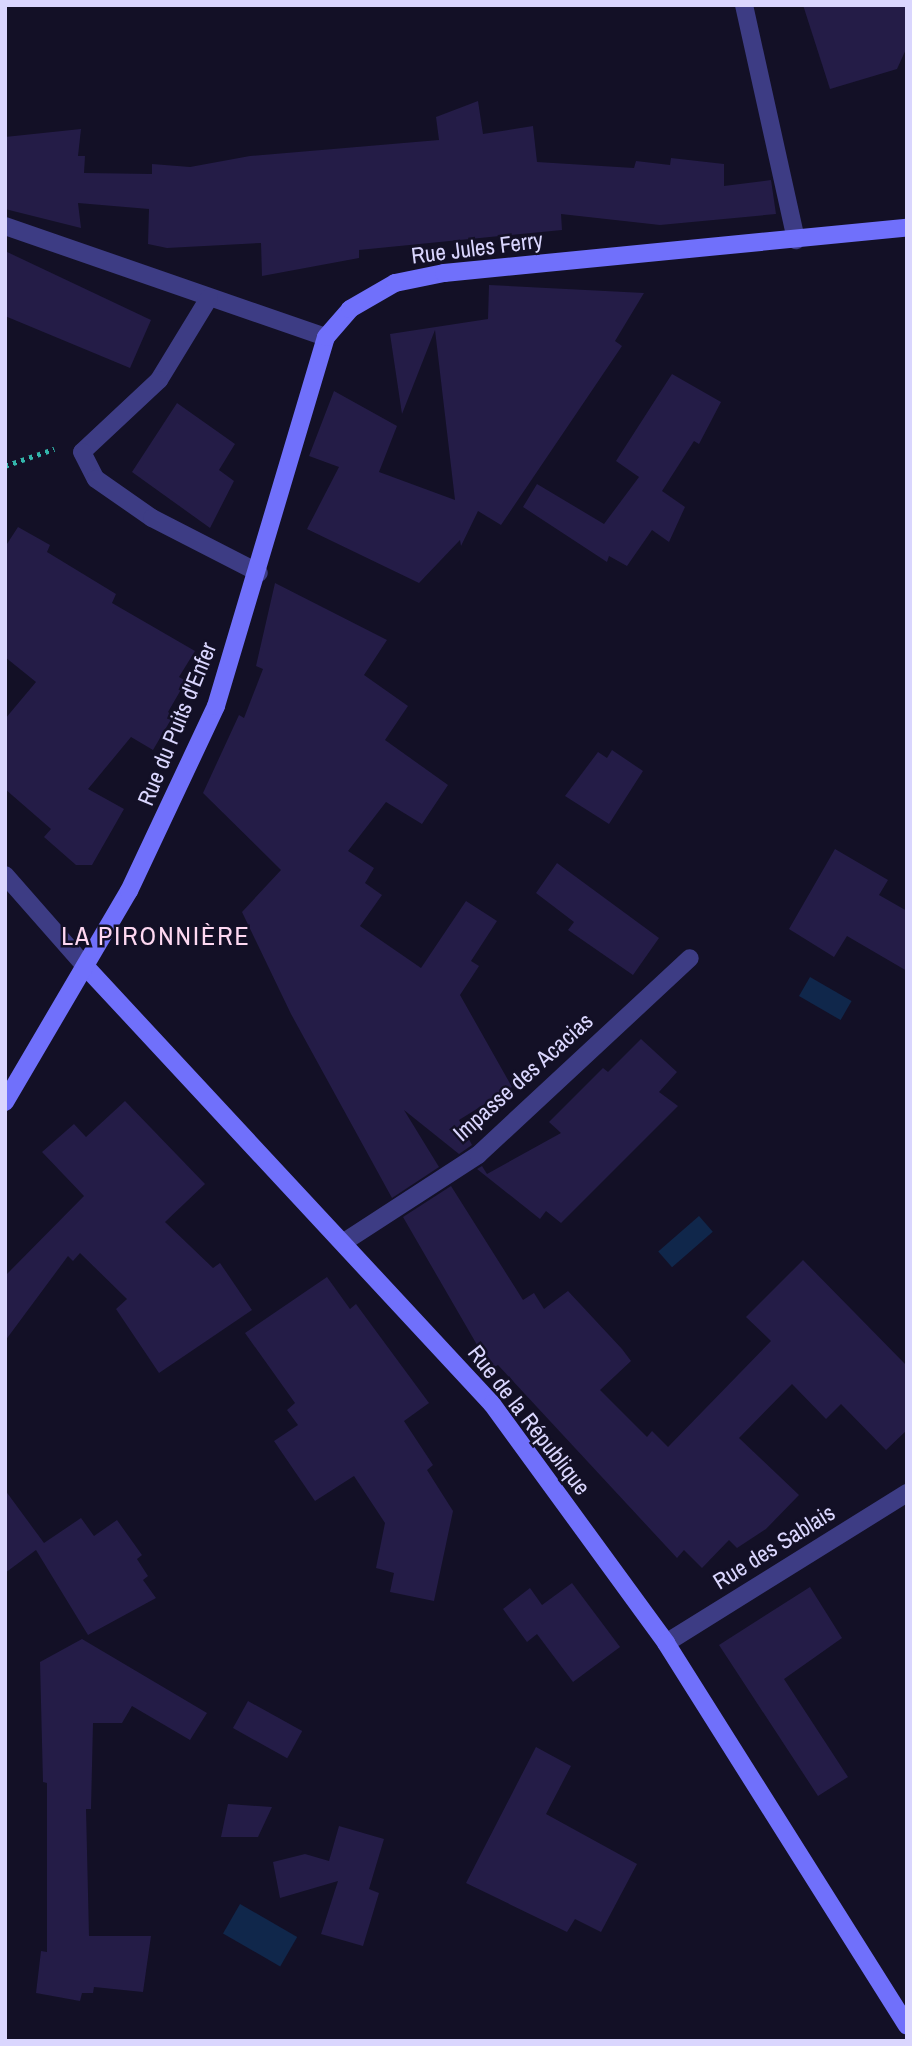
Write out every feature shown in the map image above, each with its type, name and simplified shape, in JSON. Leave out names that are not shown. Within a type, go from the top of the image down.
[{"type":"street","points":[[744,5],[796,240]]},
{"type":"street","points":[[5,226],[326,337]]},
{"type":"street","name":"Rue Jules Ferry","points":[[326,337],[350,309],[408,281],[444,273],[907,228]]},
{"type":"street","points":[[209,298],[159,380],[82,452],[96,479],[152,518],[259,573]]},
{"type":"street","name":"Rue du Puits d'Enfer","points":[[5,1102],[129,891],[181,787],[216,706],[259,573],[326,337]]},
{"type":"street","name":"Rue de la République","points":[[5,875],[85,966],[492,1404],[666,1643],[907,2025]]},
{"type":"street","name":"Impasse des Acacias","points":[[344,1242],[478,1155],[690,958]]},
{"type":"street","name":"Rue des Sablais","points":[[666,1643],[907,1493]]},
{"type":"path","points":[[5,466],[64,446],[82,452]]},
{"type":"water","points":[[810,977],[852,1001],[841,1020],[799,996]]},
{"type":"water","points":[[699,1216],[713,1232],[672,1267],[658,1251]]},
{"type":"water","points":[[240,1904],[297,1937],[280,1966],[223,1933]]},
{"type":"building","points":[[803,5],[907,5],[907,47],[897,69],[830,89]]},
{"type":"building","points":[[478,101],[483,134],[533,126],[537,162],[634,168],[636,161],[670,165],[671,158],[724,164],[724,186],[771,180],[776,214],[660,225],[561,214],[562,230],[359,250],[359,258],[262,276],[261,243],[167,248],[148,244],[149,209],[78,203],[81,228],[5,209],[5,137],[81,129],[78,156],[85,156],[84,173],[152,174],[152,164],[190,167],[250,156],[439,140],[436,117]]},
{"type":"building","points":[[5,251],[151,320],[130,368],[5,316]]},
{"type":"building","points":[[489,285],[644,293],[615,341],[622,346],[501,525],[478,511],[461,546],[460,540],[419,583],[307,529],[339,467],[309,456],[334,391],[397,426],[379,472],[455,500],[435,330],[402,414],[390,334],[488,319]]},
{"type":"building","points":[[672,374],[721,402],[699,444],[694,441],[662,491],[685,507],[669,542],[652,530],[627,566],[609,556],[607,562],[523,507],[537,484],[604,524],[639,477],[616,461]]},
{"type":"building","points":[[177,403],[235,444],[219,470],[234,481],[210,528],[132,472]]},
{"type":"building","points":[[18,527],[50,545],[47,552],[116,594],[112,603],[195,651],[179,677],[186,681],[168,712],[173,716],[153,750],[131,737],[88,789],[124,809],[92,865],[76,865],[44,837],[51,829],[5,789],[5,719],[36,682],[5,657],[5,547]]},
{"type":"building","points":[[275,583],[387,640],[364,675],[408,706],[385,740],[448,785],[422,824],[386,802],[348,851],[374,868],[365,883],[382,895],[360,926],[421,968],[466,901],[497,921],[471,961],[479,966],[460,995],[512,1087],[459,1120],[472,1145],[459,1154],[404,1110],[439,1167],[392,1198],[291,1014],[242,912],[281,870],[203,793],[239,715],[244,718],[263,669],[256,666]]},
{"type":"building","points":[[612,750],[643,771],[609,824],[565,796],[598,752],[607,758]]},
{"type":"building","points":[[835,849],[888,880],[879,895],[907,911],[907,971],[847,936],[834,957],[789,929]]},
{"type":"building","points":[[557,863],[659,938],[633,975],[568,930],[574,922],[536,893]]},
{"type":"building","points":[[641,1039],[677,1072],[659,1092],[678,1106],[561,1223],[546,1211],[540,1219],[477,1169],[482,1166],[487,1174],[561,1133],[549,1122],[603,1068],[608,1072]]},
{"type":"building","points":[[125,1101],[205,1184],[165,1222],[213,1268],[220,1263],[252,1310],[159,1373],[116,1309],[127,1299],[80,1253],[73,1261],[68,1256],[5,1341],[5,1276],[84,1196],[42,1152],[74,1124],[86,1137]]},
{"type":"building","points":[[451,1186],[523,1300],[534,1293],[544,1309],[568,1291],[622,1349],[631,1361],[600,1390],[647,1437],[652,1431],[668,1447],[771,1341],[746,1317],[803,1260],[907,1366],[907,1430],[886,1450],[841,1404],[826,1419],[792,1384],[739,1438],[799,1495],[766,1529],[737,1548],[729,1540],[702,1568],[684,1550],[677,1558],[498,1365],[491,1369],[403,1217]]},
{"type":"building","points":[[327,1277],[350,1309],[356,1304],[429,1403],[404,1421],[433,1465],[427,1470],[453,1511],[434,1601],[390,1592],[394,1573],[376,1568],[385,1523],[354,1476],[315,1501],[274,1441],[298,1425],[287,1410],[295,1403],[245,1333]]},
{"type":"building","points":[[5,1490],[44,1543],[81,1518],[94,1536],[117,1520],[142,1555],[137,1559],[148,1576],[143,1580],[156,1598],[88,1635],[36,1550],[5,1573]]},
{"type":"building","points":[[572,1583],[620,1647],[573,1682],[537,1634],[527,1642],[503,1609],[530,1588],[542,1605]]},
{"type":"building","points":[[810,1587],[842,1638],[784,1679],[848,1777],[818,1796],[719,1645]]},
{"type":"building","points":[[82,1639],[207,1713],[190,1740],[132,1706],[122,1723],[93,1723],[91,1809],[86,1809],[89,1936],[151,1936],[143,1992],[94,1987],[93,1993],[82,1993],[80,2001],[36,1993],[41,1951],[47,1952],[47,1783],[43,1782],[40,1662]]},
{"type":"building","points":[[248,1701],[302,1731],[287,1758],[233,1728]]},
{"type":"building","points":[[536,1747],[571,1766],[546,1814],[637,1864],[601,1932],[575,1919],[567,1932],[466,1883]]},
{"type":"building","points":[[228,1804],[272,1807],[258,1837],[221,1837]]},
{"type":"building","points":[[339,1826],[384,1839],[369,1889],[379,1893],[363,1946],[321,1934],[338,1881],[280,1898],[273,1862],[305,1854],[329,1861]]},
{"type":"district","name":"LA PIRONNIÈRE","points":[[156,936]]}]
